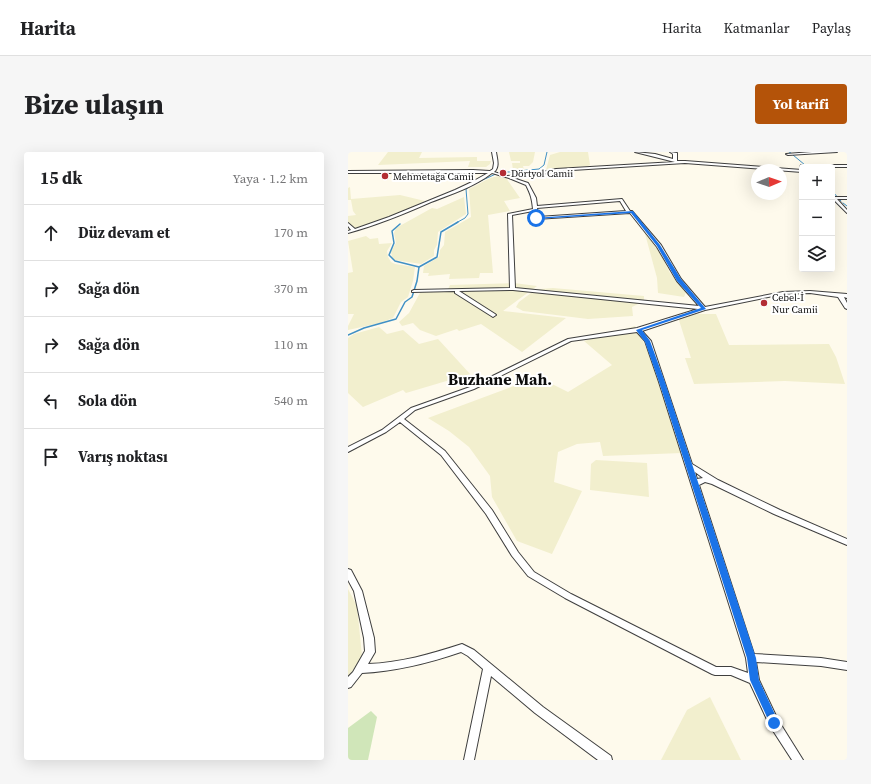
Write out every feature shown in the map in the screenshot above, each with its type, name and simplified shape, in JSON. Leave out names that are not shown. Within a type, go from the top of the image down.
[{"type":"street","points":[[348,232],[376,224],[451,193],[492,173],[496,163],[494,152]]},
{"type":"street","points":[[637,152],[685,162],[799,171]]},
{"type":"street","points":[[672,152],[675,153],[675,160]]},
{"type":"street","points":[[787,153],[812,154],[835,152]]},
{"type":"street","points":[[787,153],[792,158]]},
{"type":"street","points":[[812,154],[824,164]]},
{"type":"street","points":[[507,177],[533,175],[556,170],[685,162]]},
{"type":"street","points":[[835,166],[846,166]]},
{"type":"street","points":[[835,168],[847,170]]},
{"type":"street","points":[[348,172],[492,173],[527,184],[534,198],[536,218],[628,211],[632,212],[659,246],[679,280],[704,309]]},
{"type":"street","points":[[836,198],[847,198]]},
{"type":"street","points":[[836,198],[847,212]]},
{"type":"street","points":[[513,290],[510,214],[534,208],[621,200],[628,211]]},
{"type":"street","points":[[348,224],[354,230]]},
{"type":"street","points":[[457,290],[457,292],[493,316]]},
{"type":"street","points":[[414,291],[513,290],[704,309]]},
{"type":"street","points":[[348,450],[384,431],[413,409],[472,388],[570,340],[638,330],[704,309],[783,292],[810,292],[847,296]]},
{"type":"street","points":[[840,295],[847,307]]},
{"type":"street","points":[[638,330],[648,341],[751,658],[754,680],[774,723],[798,760]]},
{"type":"street","points":[[400,419],[443,453],[488,512],[515,554],[531,574],[568,596],[715,671],[731,671],[754,680]]},
{"type":"street","points":[[689,465],[715,482],[777,512],[847,542]]},
{"type":"street","points":[[695,484],[698,481],[704,480],[715,482]]},
{"type":"street","points":[[348,572],[358,591],[369,638],[370,652],[360,669],[348,684]]},
{"type":"street","points":[[360,669],[386,668],[438,656],[462,648],[471,653],[539,710],[607,760]]},
{"type":"street","points":[[751,658],[821,662],[847,666]]},
{"type":"street","points":[[470,760],[488,667]]},
{"type":"shaded area","points":[[388,152],[422,152],[419,158],[477,157],[477,161],[491,161],[486,167],[468,167],[470,161],[378,165]]},
{"type":"shaded area","points":[[509,152],[535,152],[533,162],[529,166],[523,166],[524,170],[513,170],[512,163],[520,163],[520,161],[511,161]]},
{"type":"shaded area","points":[[560,152],[588,152],[590,165],[546,170],[550,155]]},
{"type":"shaded area","points":[[504,175],[520,198],[504,201],[510,211],[488,215],[493,273],[480,273],[479,278],[449,279],[450,274],[428,276],[429,273],[423,273],[424,266],[439,257],[440,250],[444,245],[445,232],[471,217],[469,189],[490,178]]},
{"type":"shaded area","points":[[350,187],[351,199],[400,195],[425,201],[390,217],[348,231],[348,216],[356,215],[353,211],[351,200],[348,200],[348,188]]},
{"type":"shaded area","points":[[464,197],[466,214],[438,232],[434,256],[421,264],[395,260],[392,257],[391,251],[396,243],[394,233],[396,228],[432,208],[437,209]]},
{"type":"shaded area","points":[[644,230],[661,255],[670,273],[686,292],[684,297],[658,293],[657,278]]},
{"type":"shaded area","points":[[366,236],[370,239],[378,238],[379,244],[392,243],[387,251],[388,257],[391,262],[395,264],[415,267],[413,281],[408,297],[401,302],[393,318],[380,323],[348,330],[348,326],[354,314],[348,314],[348,273],[353,272],[348,241]]},
{"type":"shaded area","points":[[514,283],[537,286],[503,311],[566,318],[522,352],[481,324],[459,331],[457,329],[436,336],[420,330],[413,323],[402,326],[399,322],[409,313],[421,291],[447,291],[450,285]]},
{"type":"shaded area","points":[[553,288],[644,296],[644,301],[632,307],[633,316],[588,319],[523,311],[516,307],[519,302],[531,293],[541,289]]},
{"type":"shaded area","points":[[677,314],[716,314],[729,345],[829,344],[836,357],[845,384],[785,381],[694,384],[685,358],[691,358]]},
{"type":"shaded area","points":[[635,326],[651,357],[682,453],[603,456],[600,442],[577,444],[558,452],[554,482],[582,491],[552,554],[517,541],[492,497],[490,476],[469,447],[449,431],[428,418],[538,377],[568,392],[612,365],[584,341]]},
{"type":"shaded area","points":[[379,327],[387,334],[403,330],[419,344],[438,339],[470,374],[406,393],[403,390],[363,407],[348,393],[348,338],[354,334]]},
{"type":"shaded area","points":[[596,460],[647,463],[649,497],[590,490],[591,464]]},
{"type":"shaded area","points":[[348,589],[357,606],[362,656],[348,678]]},
{"type":"shaded area","points":[[710,697],[741,760],[661,760],[687,710]]},
{"type":"green space","points":[[371,711],[377,717],[368,760],[348,760],[348,728]]},
{"type":"waterway","points":[[476,183],[498,173],[539,169],[544,165],[547,152]]},
{"type":"waterway","points":[[793,155],[804,164]]},
{"type":"waterway","points":[[456,223],[465,218],[468,214],[466,189],[472,185]]},
{"type":"waterway","points":[[835,194],[841,201]]},
{"type":"waterway","points":[[843,203],[847,206]]},
{"type":"waterway","points":[[419,267],[437,257],[441,232],[458,222]]},
{"type":"waterway","points":[[400,224],[392,231],[394,243],[389,255],[395,261],[419,267]]},
{"type":"waterway","points":[[348,335],[364,328],[396,319],[405,302],[412,297],[417,281],[419,267]]},
{"type":"place","name":"Dörtyol Camii","points":[[503,173]]},
{"type":"place","name":"Mehmetağa Camii","points":[[385,176]]},
{"type":"place","name":"Cebel-İ Nur Camii","points":[[764,303]]},
{"type":"district","name":"Buzhane Mah.","points":[[500,379]]},
{"type":"route","points":[[536,218],[628,211],[632,212],[669,260],[674,273],[679,280],[694,295],[704,309],[638,330],[648,341],[751,658],[754,680],[774,723]]}]
